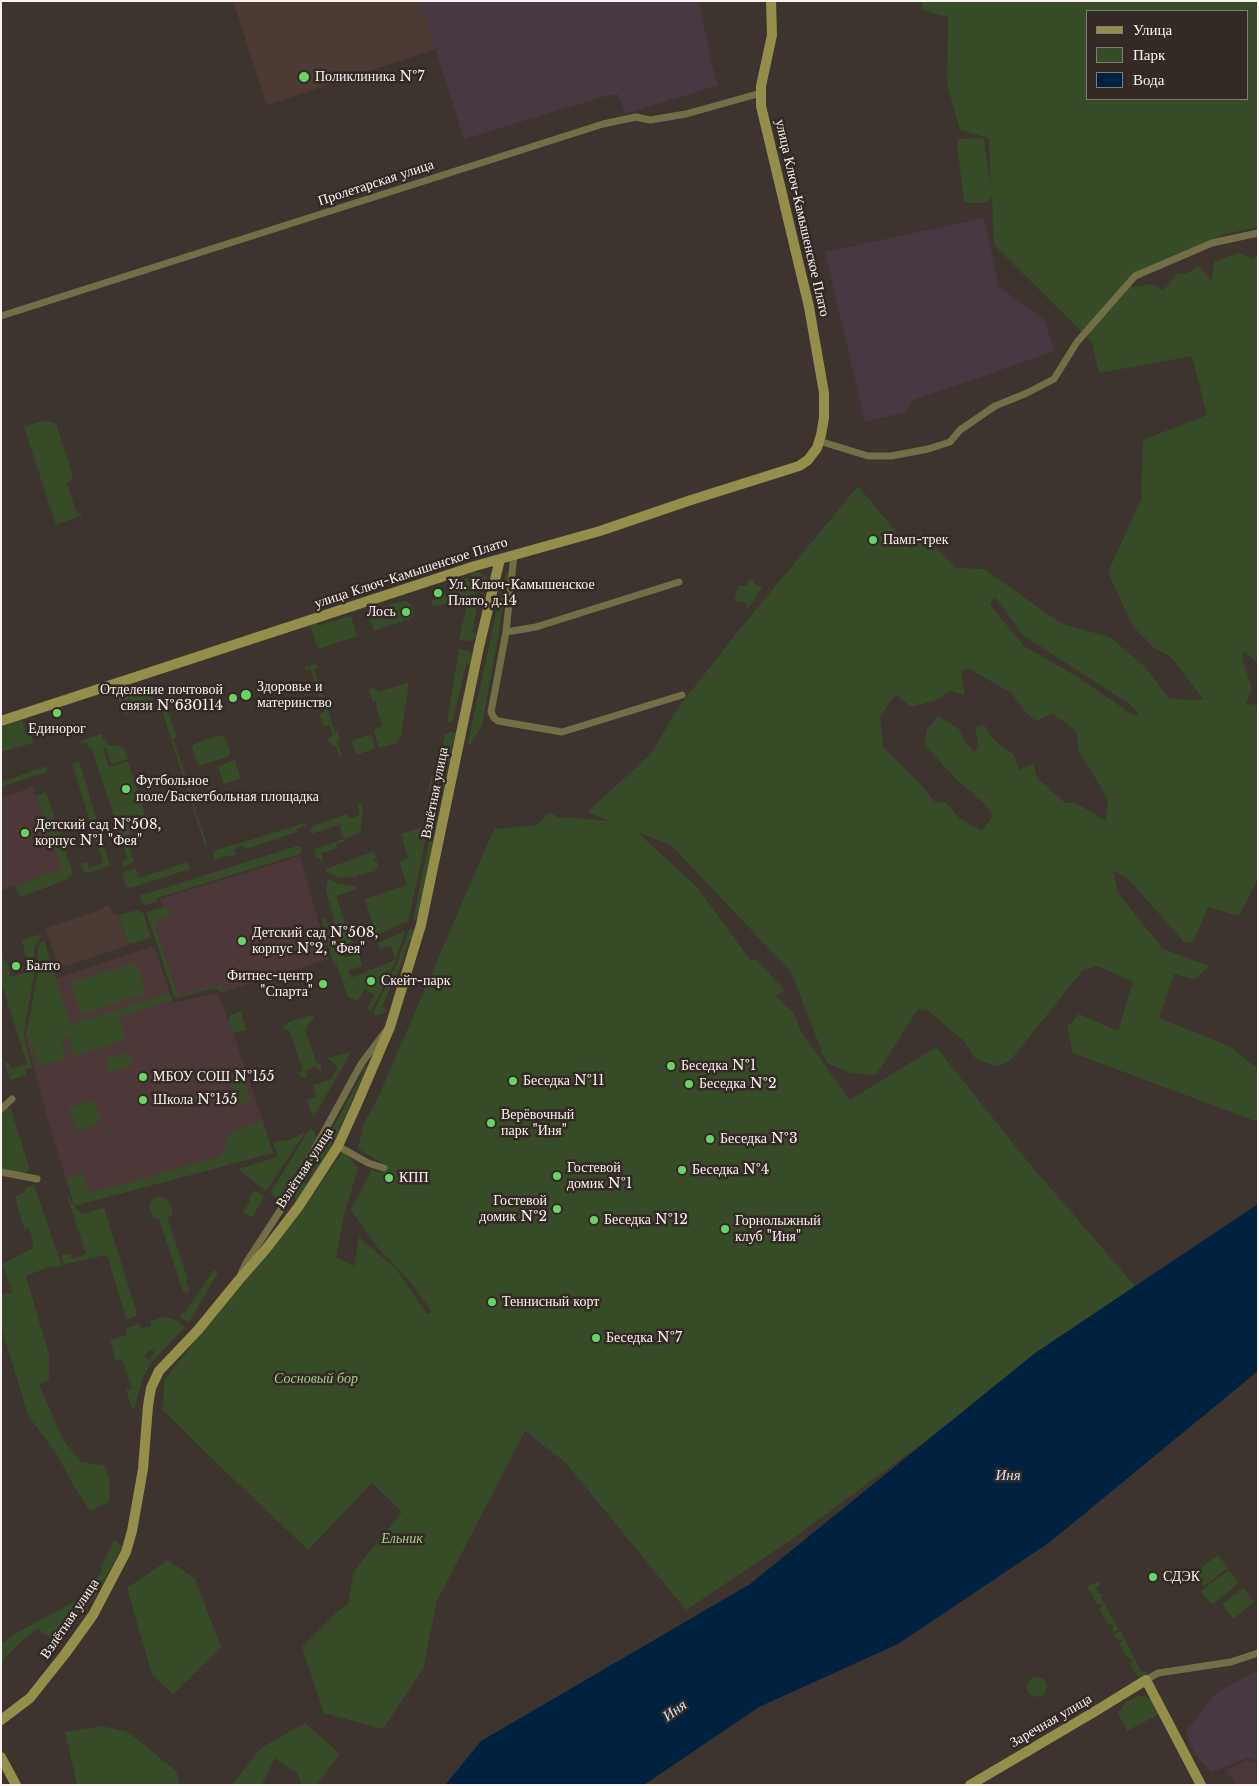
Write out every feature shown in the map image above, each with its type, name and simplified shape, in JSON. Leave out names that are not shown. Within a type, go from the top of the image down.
[{"type":"main road","name":"улица Ключ-Камышенское Плато","points":[[1,721],[475,566],[600,531],[799,466],[811,457],[820,441],[824,412],[822,371],[809,307],[761,106],[763,74],[772,35],[771,1]]},
{"type":"main road","name":"Взлётная улица","points":[[3,1718],[18,1709],[30,1698],[65,1654],[93,1615],[126,1552],[132,1531],[142,1469],[146,1417],[151,1388],[159,1371],[197,1332],[299,1206],[338,1146],[390,1027],[422,925],[453,769],[492,587],[500,559]]},
{"type":"main road","points":[[475,566],[488,572],[492,580],[492,587]]},
{"type":"main road","points":[[1146,1680],[1201,1785]]},
{"type":"main road","name":"Заречная улица","points":[[970,1785],[1146,1680]]},
{"type":"main road","points":[[1,1757],[16,1785]]},
{"type":"street","name":"Пролетарская улица","points":[[1,316],[604,124],[636,117],[650,120],[686,114],[761,93]]},
{"type":"street","points":[[820,441],[868,456],[891,456],[928,449],[950,442],[960,430],[995,406],[1054,379],[1077,342],[1135,276],[1212,243],[1258,233]]},
{"type":"street","points":[[514,555],[506,632],[491,712],[493,717],[498,721],[562,732],[682,695]]},
{"type":"street","points":[[506,632],[543,624],[679,582]]},
{"type":"street","points":[[238,1280],[246,1263],[287,1200],[361,1064],[390,1027]]},
{"type":"street","points":[[1,1109],[12,1098]]},
{"type":"street","points":[[338,1146],[368,1163],[384,1168]]},
{"type":"street","points":[[1,1172],[36,1179]]},
{"type":"street","name":"Заречная улица","points":[[1146,1680],[1158,1673],[1231,1662],[1258,1653]]},
{"type":"shaded area","name":"Поликлиника №7","points":[[233,1],[420,1],[435,49],[267,105]]},
{"type":"shaded area","points":[[420,1],[699,1],[711,61],[718,85],[626,114],[618,94],[602,97],[464,139]]},
{"type":"shaded area","points":[[984,218],[999,287],[1044,320],[1055,351],[914,400],[905,412],[865,422],[825,252]]},
{"type":"shaded area","name":"Детский сад №508, корпус №1 \"Фея\"","points":[[33,787],[62,868],[1,891],[1,798]]},
{"type":"shaded area","name":"Детский сад №508, корпус №2, \"Фея\"","points":[[300,856],[329,959],[223,992],[221,985],[178,997],[153,922],[167,918],[160,899]]},
{"type":"shaded area","points":[[109,904],[113,914],[117,913],[129,945],[66,966],[60,965],[56,960],[46,928],[100,910]]},
{"type":"shaded area","name":"МБОУ СОШ №155","points":[[154,946],[173,1003],[218,993],[273,1153],[74,1206],[26,1038],[70,1024],[55,979]]},
{"type":"shaded area","points":[[1258,1670],[1258,1761],[1247,1758],[1212,1772],[1195,1755],[1186,1732],[1216,1693]]},
{"type":"shaded area","points":[[1247,1760],[1258,1763],[1258,1785],[1236,1785],[1226,1770]]},
{"type":"green space","points":[[922,1],[1258,1],[1258,227],[1225,234],[1127,279],[1132,287],[1153,284],[1163,291],[1178,273],[1185,275],[1198,266],[1212,281],[1214,262],[1238,253],[1254,259],[1258,254],[1258,663],[1244,651],[1242,658],[1252,689],[1246,704],[1258,705],[1258,879],[1239,916],[1208,907],[1193,942],[1185,943],[1129,880],[1113,870],[1118,893],[1163,949],[1209,966],[1195,979],[1174,974],[1159,1018],[1231,1047],[1258,1069],[1258,1122],[1073,1053],[1067,1027],[1079,1014],[1118,1031],[1133,982],[1098,966],[1083,970],[1009,1062],[996,1066],[975,1058],[963,1040],[928,1011],[918,1009],[876,1075],[849,1073],[826,1062],[791,972],[671,845],[637,832],[698,888],[750,960],[757,960],[784,990],[776,997],[794,1013],[801,1032],[850,1100],[936,1047],[1028,1162],[1135,1286],[795,1537],[686,1610],[566,1463],[525,1431],[437,1601],[423,1669],[383,1729],[324,1713],[302,1647],[338,1611],[348,1604],[354,1571],[402,1512],[372,1483],[308,1550],[163,1410],[164,1381],[261,1255],[306,1205],[344,1150],[358,1169],[344,1214],[336,1257],[354,1266],[359,1237],[396,1269],[427,1314],[432,1312],[411,1283],[378,1248],[351,1210],[372,1169],[381,1173],[386,1165],[358,1149],[364,1123],[377,1100],[494,829],[537,825],[550,812],[557,817],[609,821],[587,812],[650,755],[678,708],[735,635],[858,486],[910,549],[921,533],[956,568],[984,569],[1062,624],[1110,637],[1145,667],[1170,699],[1204,700],[1170,656],[1154,648],[1132,625],[1108,572],[1141,500],[1143,440],[1207,415],[1192,356],[1099,373],[1092,342],[994,245],[992,197],[986,203],[967,203],[964,201],[958,140],[981,138],[984,140],[991,189],[989,138],[960,130],[947,84],[948,17],[922,10]],"holes":[[[994,596],[1023,635],[1131,705],[1139,715],[1133,715],[1076,676],[1024,646],[990,605]],[[968,668],[1011,693],[1028,715],[1037,721],[1052,713],[1076,731],[1079,751],[1108,799],[1106,821],[1076,803],[1065,803],[1037,778],[1034,764],[1019,770],[1014,755],[995,741],[984,725],[975,727],[979,746],[974,752],[964,741],[959,729],[938,716],[927,729],[924,744],[955,778],[985,804],[993,816],[982,831],[959,818],[946,803],[935,802],[922,786],[883,747],[880,716],[896,694],[911,707],[937,700],[950,691],[965,695],[961,672]]]},
{"type":"green space","points":[[45,420],[56,424],[73,476],[70,482],[67,483],[77,514],[81,513],[82,515],[56,525],[24,427]]},
{"type":"green space","points":[[479,572],[486,576],[488,582],[487,589],[438,606],[432,605],[431,601],[451,592],[450,584],[470,577],[470,574]]},
{"type":"green space","points":[[509,572],[509,582],[507,584],[482,726],[469,746],[468,743],[503,581],[506,573]]},
{"type":"green space","points":[[748,580],[754,580],[754,583],[762,588],[746,611],[747,603],[734,601],[738,586],[747,586]]},
{"type":"green space","points":[[407,601],[411,605],[412,618],[374,631],[367,611]]},
{"type":"green space","points":[[478,601],[472,632],[477,634],[476,637],[470,641],[459,640],[467,605]]},
{"type":"green space","points":[[351,616],[357,636],[318,649],[310,625],[316,622],[318,626]]},
{"type":"green space","points":[[459,649],[469,651],[472,654],[471,665],[466,664],[453,720],[447,723]]},
{"type":"green space","points":[[316,664],[318,668],[314,669],[335,732],[338,731],[340,740],[337,741],[342,756],[339,757],[336,746],[330,745],[328,738],[333,736],[330,725],[324,727],[319,714],[324,712],[310,668],[305,670],[306,667]]},
{"type":"green space","points":[[409,683],[405,707],[402,707],[405,709],[401,736],[397,743],[379,748],[374,730],[383,726],[376,701],[373,702],[369,689],[375,688],[380,692]]},
{"type":"green space","points":[[144,686],[151,695],[155,705],[124,715],[117,694]]},
{"type":"green space","points":[[163,699],[177,737],[173,739],[195,802],[193,803],[207,844],[205,845],[159,701]]},
{"type":"green space","points":[[22,720],[26,733],[30,732],[33,743],[1,752],[1,727]]},
{"type":"green space","points":[[455,732],[459,736],[458,743],[452,743],[451,755],[455,759],[438,767],[445,734]]},
{"type":"green space","points":[[102,734],[103,739],[106,739],[109,746],[116,745],[124,748],[128,759],[111,764],[106,748],[103,748],[109,767],[128,761],[144,811],[144,815],[127,822],[131,833],[126,837],[134,862],[123,867],[121,862],[128,859],[92,749],[89,749],[86,742],[81,744],[80,741]]},
{"type":"green space","points":[[220,735],[225,737],[230,750],[229,756],[202,765],[197,763],[192,747],[194,744]]},
{"type":"green space","points":[[368,735],[368,737],[372,736],[375,749],[359,755],[356,754],[352,743],[353,740]]},
{"type":"green space","points":[[235,760],[241,779],[224,784],[218,766]]},
{"type":"green space","points":[[79,761],[110,866],[89,873],[84,872],[81,864],[87,862],[89,868],[103,863],[72,764]]},
{"type":"green space","points":[[47,766],[47,772],[1,787],[1,782]]},
{"type":"green space","points":[[436,772],[441,772],[446,779],[444,791],[428,791],[431,777]]},
{"type":"green space","points":[[46,792],[72,875],[68,879],[20,896],[15,886],[62,868],[36,796]]},
{"type":"green space","points":[[428,799],[434,800],[408,922],[376,936],[365,899],[407,885],[399,861],[408,858],[401,834],[426,826]]},
{"type":"green space","points":[[437,800],[441,803],[420,913],[419,917],[413,921]]},
{"type":"green space","points":[[362,804],[363,812],[360,833],[345,838],[346,841],[336,844],[337,848],[321,853],[323,861],[321,862],[320,858],[317,859],[314,849],[344,839],[339,825],[311,834],[310,830],[313,826],[347,814],[349,819],[360,815],[357,805]]},
{"type":"green space","points":[[305,823],[306,826],[296,829],[298,832],[245,849],[243,845],[234,849],[236,854],[214,860],[214,851]]},
{"type":"green space","points":[[297,846],[301,847],[300,854],[157,898],[158,901],[145,905],[141,900],[140,895]]},
{"type":"green space","points":[[374,851],[376,858],[373,860],[374,862],[377,861],[378,867],[375,871],[361,875],[359,873],[359,876],[340,878],[325,871],[326,869]]},
{"type":"green space","points":[[188,862],[190,869],[130,888],[126,886],[122,873],[136,868],[139,878]]},
{"type":"green space","points":[[328,879],[336,883],[355,886],[356,889],[336,896],[353,948],[346,950],[343,947],[337,931],[326,890]]},
{"type":"green space","points":[[167,907],[171,913],[169,916],[154,923],[178,996],[221,985],[223,992],[216,988],[176,998],[174,996],[146,912]]},
{"type":"green space","points":[[138,910],[141,913],[143,912],[151,938],[129,944],[118,915]]},
{"type":"green space","points":[[321,917],[325,918],[338,953],[346,957],[359,954],[362,966],[348,970],[351,978],[395,960],[391,946],[380,949],[378,943],[405,931],[394,965],[371,1011],[367,1009],[374,994],[364,989],[358,1001],[348,997],[337,966],[333,962]]},
{"type":"green space","points":[[415,929],[417,939],[409,940],[401,966],[382,1006],[387,1011],[375,1015],[373,1013],[397,963],[409,930]]},
{"type":"green space","points":[[41,935],[34,948],[34,973],[24,1033],[32,1068],[25,1070],[27,1075],[10,1080],[5,1063],[9,1062],[11,1069],[27,1064],[1,982],[1,954],[5,963],[7,962],[11,977],[29,972],[22,940]]},
{"type":"green space","points":[[44,940],[70,1024],[170,993],[172,1000],[119,1017],[125,1040],[74,1056],[68,1036],[61,1038],[67,1057],[39,1066],[29,1037],[27,1037],[34,1066],[26,1036],[38,973],[38,949],[40,943]]},
{"type":"green space","points":[[133,963],[139,970],[146,993],[90,1012],[81,1013],[70,986],[72,982]]},
{"type":"green space","points":[[241,1011],[246,1030],[233,1033],[228,1020],[230,1019],[229,1016]]},
{"type":"green space","points":[[313,1015],[314,1017],[305,1029],[317,1064],[321,1063],[321,1072],[316,1067],[308,1069],[306,1071],[307,1077],[303,1078],[298,1074],[303,1070],[289,1030],[283,1029],[283,1026],[291,1021]]},
{"type":"green space","points":[[129,1052],[133,1065],[110,1072],[105,1059]]},
{"type":"green space","points":[[351,1052],[314,1116],[307,1100],[316,1097],[313,1085],[331,1079],[338,1067],[327,1058]]},
{"type":"green space","points":[[366,1066],[366,1069],[334,1142],[327,1138],[363,1073],[360,1067]]},
{"type":"green space","points":[[241,1073],[250,1101],[237,1105],[229,1077]]},
{"type":"green space","points":[[94,1100],[100,1119],[98,1124],[76,1131],[68,1108]]},
{"type":"green space","points":[[7,1107],[11,1109],[29,1168],[24,1173],[1,1169],[1,1110]]},
{"type":"green space","points":[[263,1121],[273,1153],[74,1206],[66,1178],[83,1174],[89,1191],[97,1191],[218,1157],[220,1159],[230,1131],[237,1134],[237,1129]]},
{"type":"green space","points":[[311,1129],[317,1138],[284,1197],[279,1200],[270,1193]]},
{"type":"green space","points":[[306,1131],[266,1191],[238,1169],[278,1157],[273,1142],[290,1140]]},
{"type":"green space","points":[[326,1140],[332,1145],[275,1236],[296,1201],[294,1195],[301,1182],[308,1183]]},
{"type":"green space","points":[[34,1185],[62,1266],[46,1268],[26,1276],[49,1355],[49,1379],[39,1385],[64,1441],[81,1462],[105,1466],[110,1481],[109,1502],[90,1511],[73,1485],[58,1456],[29,1417],[1,1327],[1,1294],[13,1293],[2,1264],[33,1248],[32,1236],[29,1229],[24,1228],[15,1197],[25,1192],[25,1188]]},
{"type":"green space","points":[[255,1190],[264,1197],[252,1217],[242,1212],[250,1202],[249,1197]]},
{"type":"green space","points":[[66,1193],[74,1206],[82,1214],[104,1208],[137,1314],[136,1316],[126,1318],[107,1255],[64,1264],[61,1255],[70,1254],[72,1259],[86,1254]]},
{"type":"green space","points":[[161,1196],[168,1200],[173,1215],[167,1217],[188,1280],[186,1281],[188,1287],[190,1287],[188,1292],[184,1292],[182,1289],[159,1219],[153,1218],[149,1205],[152,1199]]},
{"type":"green space","points":[[214,1270],[218,1272],[207,1291],[205,1290],[207,1292],[189,1322],[181,1318],[180,1314],[182,1312],[184,1314]]},
{"type":"green space","points":[[165,1317],[178,1321],[185,1327],[153,1361],[150,1358],[155,1352],[151,1349],[144,1356],[152,1362],[143,1377],[134,1410],[126,1390],[132,1388],[122,1359],[116,1361],[110,1340],[127,1335],[126,1328],[139,1324],[141,1329],[151,1326],[150,1321]]},
{"type":"green space","points":[[114,1540],[122,1547],[96,1595],[72,1625],[52,1639],[38,1629],[23,1640],[1,1662],[1,1644],[13,1635],[79,1599],[101,1573],[101,1567]]},
{"type":"green space","points":[[1218,1555],[1228,1568],[1204,1586],[1194,1573]]},
{"type":"green space","points":[[168,1560],[195,1579],[221,1647],[173,1694],[152,1675],[127,1588]]},
{"type":"green space","points":[[1229,1570],[1239,1583],[1212,1605],[1201,1591]]},
{"type":"green space","points":[[1098,1582],[1101,1584],[1096,1588],[1098,1593],[1102,1593],[1101,1598],[1119,1630],[1113,1632],[1111,1628],[1113,1628],[1113,1624],[1108,1624],[1099,1609],[1103,1606],[1101,1603],[1097,1604],[1087,1586]]},
{"type":"green space","points":[[1243,1588],[1254,1602],[1233,1619],[1222,1604]]},
{"type":"green space","points":[[1121,1631],[1140,1670],[1144,1672],[1147,1670],[1147,1674],[1139,1678],[1130,1664],[1134,1661],[1133,1659],[1128,1658],[1119,1644],[1122,1640],[1117,1639],[1114,1634]]},
{"type":"green space","points":[[1037,1677],[1044,1680],[1047,1687],[1044,1694],[1037,1697],[1030,1694],[1027,1687],[1030,1680]]},
{"type":"green space","points":[[1139,1696],[1145,1696],[1152,1700],[1159,1714],[1127,1731],[1118,1713],[1127,1701]]},
{"type":"green space","points":[[305,1723],[340,1754],[317,1785],[301,1785],[298,1774],[275,1758],[263,1785],[232,1785],[261,1748]]},
{"type":"green space","points":[[102,1726],[128,1732],[176,1771],[180,1785],[77,1785],[65,1732]]},
{"type":"water","name":"Иня","points":[[1258,1204],[1258,1371],[1050,1542],[898,1644],[759,1707],[644,1785],[445,1785],[481,1741],[750,1584],[1035,1353]]},
{"type":"place","name":"Поликлиника №7","points":[[304,77]]},
{"type":"place","name":"Памп-трек","points":[[873,540]]},
{"type":"place","name":"Ул. Ключ-Камышенское Плато, д.14","points":[[438,593]]},
{"type":"place","name":"Лось","points":[[406,612]]},
{"type":"place","name":"Здоровье и материнство","points":[[246,695]]},
{"type":"place","name":"Отделение почтовой связи №630114","points":[[233,698]]},
{"type":"place","name":"Единорог","points":[[57,713]]},
{"type":"place","name":"Футбольное поле/Баскетбольная площадка","points":[[126,789]]},
{"type":"place","name":"Детский сад №508, корпус №1 \"Фея\"","points":[[25,833]]},
{"type":"place","name":"Детский сад №508, корпус №2, \"Фея\"","points":[[242,941]]},
{"type":"place","name":"Балто","points":[[16,966]]},
{"type":"place","name":"Скейт-парк","points":[[371,981]]},
{"type":"place","name":"Фитнес-центр \"Спарта\"","points":[[323,984]]},
{"type":"place","name":"Беседка №1","points":[[671,1066]]},
{"type":"place","name":"МБОУ СОШ №155","points":[[143,1077]]},
{"type":"place","name":"Беседка №11","points":[[513,1081]]},
{"type":"place","name":"Беседка №2","points":[[689,1084]]},
{"type":"place","name":"Школа №155","points":[[143,1100]]},
{"type":"place","name":"Верёвочный парк \"Иня\"","points":[[491,1123]]},
{"type":"place","name":"Беседка №3","points":[[710,1139]]},
{"type":"place","name":"Беседка №4","points":[[682,1170]]},
{"type":"place","name":"Гостевой домик №1","points":[[557,1176]]},
{"type":"place","name":"КПП","points":[[389,1178]]},
{"type":"place","name":"Гостевой домик №2","points":[[557,1209]]},
{"type":"place","name":"Беседка №12","points":[[594,1220]]},
{"type":"place","name":"Горнолыжный клуб \"Иня\"","points":[[725,1229]]},
{"type":"place","name":"Теннисный корт","points":[[492,1302]]},
{"type":"place","name":"Беседка №7","points":[[596,1338]]},
{"type":"place","name":"СДЭК","points":[[1153,1577]]},
{"type":"park label","name":"Сосновый бор","points":[[316,1379]]},
{"type":"park label","name":"Ельник","points":[[402,1539]]}]
